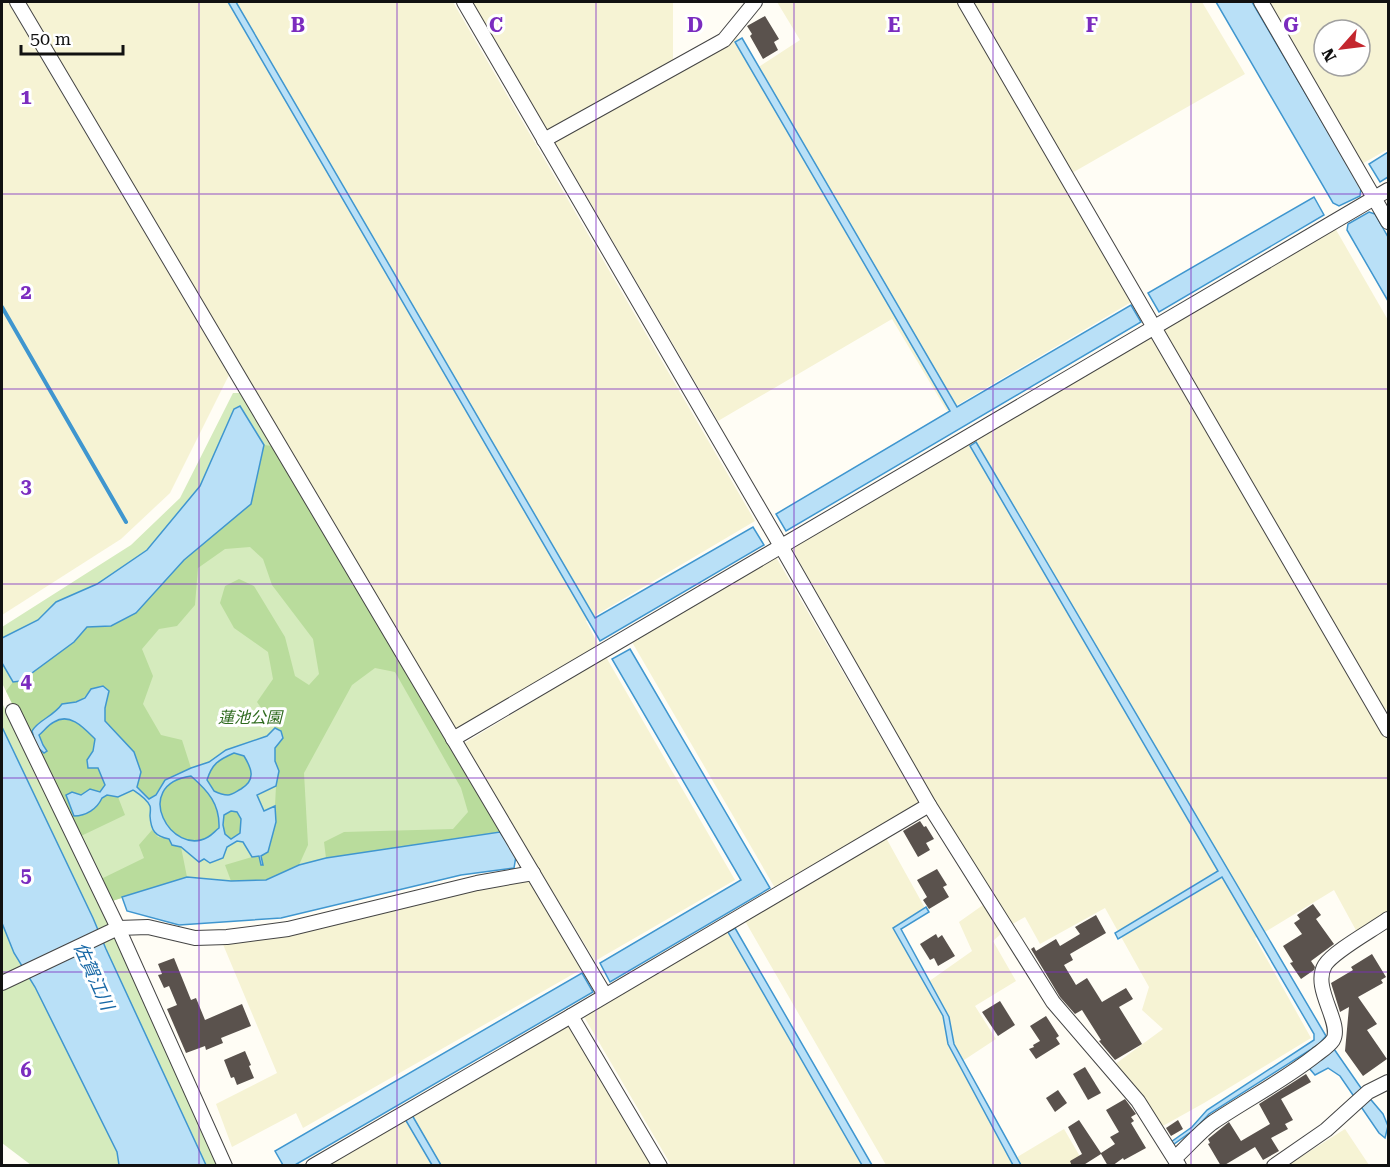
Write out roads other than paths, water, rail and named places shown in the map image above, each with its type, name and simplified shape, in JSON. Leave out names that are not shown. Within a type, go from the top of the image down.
[{"type":"street","points":[[17,2],[605,995]]},
{"type":"street","points":[[464,2],[929,805],[1053,1002],[1138,1101],[1177,1162],[1210,1125],[1303,1065],[1329,1045],[1334,1039],[1336,1030],[1325,998],[1322,979],[1324,967],[1340,951],[1389,920]]},
{"type":"street","points":[[544,140],[724,40],[755,2]]},
{"type":"street","points":[[965,2],[1389,730]]},
{"type":"street","points":[[1261,2],[1389,222]]},
{"type":"street","points":[[453,739],[1389,190]]},
{"type":"street","points":[[13,711],[225,1166]]},
{"type":"street","points":[[313,1166],[929,805]]},
{"type":"street","points":[[4,982],[115,930],[148,927],[195,938],[228,937],[288,929],[477,883],[533,873]]},
{"type":"street","points":[[572,1016],[660,1166]]},
{"type":"street","points":[[1274,1166],[1326,1130],[1368,1092],[1389,1082]]},
{"type":"water","points":[[228,2],[236,2],[595,618],[753,527],[764,545],[600,641]]},
{"type":"water","points":[[1216,2],[1252,2],[1361,188],[1360,196],[1339,206],[1333,203]]},
{"type":"water","points":[[742,38],[957,407],[1131,305],[1141,322],[786,531],[776,514],[950,411],[735,42]]},
{"type":"water","points":[[1388,152],[1388,177],[1380,182],[1369,164]]},
{"type":"water","points":[[1314,197],[1324,215],[1159,312],[1148,293]]},
{"type":"water","points":[[1369,212],[1375,214],[1388,237],[1388,301],[1347,230],[1348,224]]},
{"type":"water","points":[[240,406],[264,445],[251,504],[184,560],[136,613],[111,626],[87,627],[74,642],[21,681],[13,682],[2,663],[2,638],[38,620],[56,602],[97,584],[147,550],[200,486],[234,409]]},
{"type":"water","points":[[976,442],[1326,1036],[1318,1045],[1209,1114],[1195,1129],[1174,1144],[1171,1142],[1192,1127],[1207,1110],[1314,1040],[1314,1034],[1222,877],[1118,939],[1115,933],[1218,871],[970,446]]},
{"type":"water","points":[[630,649],[770,888],[610,982],[600,963],[741,880],[612,659]]},
{"type":"water","points":[[103,686],[109,691],[105,721],[134,752],[141,772],[137,787],[149,799],[156,795],[165,780],[209,762],[226,750],[267,736],[275,728],[281,731],[283,738],[275,748],[275,761],[279,771],[276,786],[257,795],[264,811],[275,806],[276,822],[268,852],[261,856],[263,865],[261,865],[259,856],[252,857],[243,842],[237,841],[227,847],[223,858],[210,863],[204,859],[199,862],[181,847],[172,845],[169,839],[155,832],[151,821],[150,806],[133,790],[118,797],[107,795],[91,811],[74,816],[66,795],[72,792],[81,795],[90,789],[100,792],[105,785],[98,768],[88,768],[87,760],[93,751],[95,739],[71,720],[60,719],[39,735],[47,751],[44,753],[36,746],[32,731],[62,704],[85,698],[91,689]],"holes":[[[234,753],[244,756],[247,761],[251,770],[249,782],[230,795],[214,791],[207,780],[211,770],[220,760]],[[191,776],[203,787],[215,805],[219,828],[209,836],[194,841],[182,838],[171,829],[163,818],[160,805],[163,792],[173,782]],[[231,811],[237,812],[241,819],[240,833],[231,839],[225,834],[224,815]]]},
{"type":"water","name":"佐賀江川","points":[[2,727],[93,918],[206,1165],[119,1165],[117,1152],[35,987],[14,953],[2,923]]},
{"type":"water","points":[[500,832],[516,856],[514,868],[461,875],[281,918],[179,925],[127,911],[122,897],[187,877],[231,881],[266,880],[299,865],[326,858]]},
{"type":"water","points":[[926,907],[929,912],[901,929],[949,1017],[954,1044],[1021,1165],[1013,1165],[948,1044],[943,1016],[893,928]]},
{"type":"water","points":[[735,928],[872,1165],[862,1165],[728,932]]},
{"type":"water","points":[[582,973],[593,992],[295,1165],[283,1165],[275,1151]]},
{"type":"water","points":[[1334,1049],[1361,1088],[1383,1114],[1388,1126],[1385,1138],[1379,1133],[1340,1076],[1328,1068],[1315,1075],[1309,1068]]},
{"type":"water","points":[[412,1115],[441,1165],[432,1165],[405,1119]]},
{"type":"waterway","points":[[2,307],[126,522]]},
{"type":"park label","name":"蓮池公園","points":[[250,717]]}]
